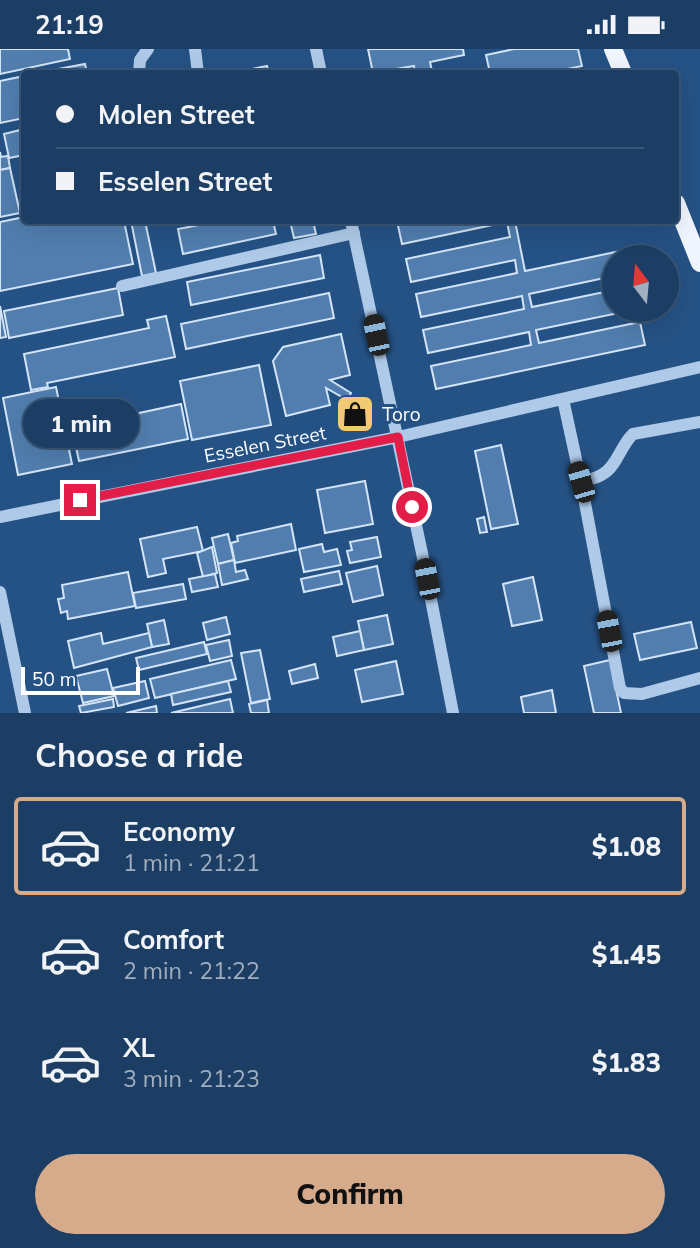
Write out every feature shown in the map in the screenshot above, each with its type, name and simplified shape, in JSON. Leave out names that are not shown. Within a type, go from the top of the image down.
[{"type":"main road","points":[[613,49],[622,70]]},
{"type":"main road","points":[[679,210],[700,263]]},
{"type":"street","points":[[139,70],[140,60],[148,49]]},
{"type":"street","points":[[195,49],[198,70]]},
{"type":"street","points":[[316,49],[320,70]]},
{"type":"street","points":[[122,286],[353,227],[453,712]]},
{"type":"street","name":"Esselen Street","points":[[0,517],[398,437],[700,366]]},
{"type":"street","points":[[563,399],[620,688],[624,693],[642,694],[700,678]]},
{"type":"street","points":[[581,482],[602,475],[625,441],[633,435],[700,422]]},
{"type":"street","points":[[0,592],[25,712]]},
{"type":"building","points":[[0,49],[68,49],[70,59],[0,74]]},
{"type":"building","points":[[368,49],[463,49],[464,55],[430,62],[432,70],[415,70],[414,66],[372,70]]},
{"type":"building","points":[[514,49],[578,49],[582,66],[563,70],[489,70],[486,55]]},
{"type":"building","points":[[85,64],[86,70],[53,70]]},
{"type":"building","points":[[267,66],[268,70],[247,70]]},
{"type":"building","points":[[21,77],[21,119],[0,123],[0,81]]},
{"type":"building","points":[[21,130],[21,156],[9,158],[4,134]]},
{"type":"building","points":[[0,152],[1,157],[8,156],[10,168],[0,170]]},
{"type":"building","points":[[10,168],[20,213],[0,217],[0,170]]},
{"type":"building","points":[[21,218],[21,224],[125,224],[133,264],[0,291],[0,222]]},
{"type":"building","points":[[132,224],[146,224],[156,273],[142,276]]},
{"type":"building","points":[[204,224],[274,224],[276,234],[183,254],[178,229]]},
{"type":"building","points":[[291,224],[314,224],[316,234],[294,238]]},
{"type":"building","points":[[398,224],[497,224],[402,244]]},
{"type":"building","points":[[507,224],[516,224],[525,271],[602,255],[602,279],[529,294],[532,307],[602,292],[602,316],[536,330],[539,343],[640,322],[645,345],[436,389],[431,366],[531,345],[529,332],[428,353],[423,330],[524,309],[522,296],[421,317],[416,294],[517,273],[515,260],[411,282],[406,259],[510,237]]},
{"type":"building","points":[[320,255],[324,278],[191,305],[187,282]]},
{"type":"building","points":[[118,288],[123,315],[9,338],[4,311]]},
{"type":"building","points":[[329,293],[334,318],[186,349],[181,324]]},
{"type":"building","points":[[0,306],[6,337],[0,338]]},
{"type":"building","points":[[166,316],[175,357],[47,383],[48,387],[31,390],[24,354],[149,328],[147,320]]},
{"type":"building","points":[[341,334],[350,375],[330,380],[351,393],[347,400],[326,388],[330,405],[286,416],[273,361],[283,347]]},
{"type":"building","points":[[259,365],[271,425],[192,440],[180,381]]},
{"type":"building","points":[[56,387],[72,464],[18,475],[3,398]]},
{"type":"building","points":[[122,404],[125,416],[181,404],[188,439],[79,461],[69,415]]},
{"type":"building","points":[[501,445],[518,524],[491,529],[475,451]]},
{"type":"building","points":[[365,481],[373,524],[325,533],[317,490]]},
{"type":"building","points":[[484,517],[487,532],[480,533],[477,519]]},
{"type":"building","points":[[291,524],[296,550],[235,563],[231,543],[238,541],[237,536]]},
{"type":"building","points":[[197,527],[203,551],[163,559],[166,573],[148,577],[140,539]]},
{"type":"building","points":[[228,534],[234,560],[218,564],[212,538]]},
{"type":"building","points":[[377,537],[381,557],[350,563],[347,551],[352,550],[350,542]]},
{"type":"building","points":[[322,544],[324,552],[337,549],[341,565],[304,572],[299,549]]},
{"type":"building","points":[[212,547],[217,573],[203,577],[197,553]]},
{"type":"building","points":[[234,560],[236,572],[245,570],[248,579],[222,585],[218,564]]},
{"type":"building","points":[[377,566],[383,595],[353,602],[346,573]]},
{"type":"building","points":[[339,571],[342,584],[304,592],[301,579]]},
{"type":"building","points":[[128,572],[135,606],[68,619],[67,611],[61,613],[58,599],[64,598],[62,585]]},
{"type":"building","points":[[215,574],[218,587],[192,592],[189,579]]},
{"type":"building","points":[[533,577],[542,620],[512,626],[503,584]]},
{"type":"building","points":[[183,584],[186,599],[136,608],[133,593]]},
{"type":"building","points":[[387,615],[393,644],[364,650],[358,621]]},
{"type":"building","points":[[226,617],[230,634],[207,640],[203,623]]},
{"type":"building","points":[[164,620],[169,644],[152,647],[147,624]]},
{"type":"building","points":[[691,622],[697,648],[640,660],[634,634]]},
{"type":"building","points":[[360,631],[364,650],[337,656],[333,637]]},
{"type":"building","points":[[101,633],[103,644],[149,633],[152,647],[74,668],[68,641]]},
{"type":"building","points":[[229,640],[232,656],[210,661],[206,645]]},
{"type":"building","points":[[204,642],[207,654],[139,670],[136,658]]},
{"type":"building","points":[[260,650],[270,699],[251,703],[241,653]]},
{"type":"building","points":[[231,660],[236,679],[155,698],[150,679]]},
{"type":"building","points":[[610,660],[621,713],[594,713],[584,666]]},
{"type":"building","points":[[396,661],[403,694],[362,702],[355,670]]},
{"type":"building","points":[[315,664],[318,678],[292,684],[289,671]]},
{"type":"building","points":[[107,669],[114,696],[83,703],[76,676]]},
{"type":"building","points":[[145,681],[149,698],[118,706],[113,688]]},
{"type":"building","points":[[228,681],[231,692],[173,705],[171,694]]},
{"type":"building","points":[[552,690],[556,713],[524,713],[521,697]]},
{"type":"building","points":[[113,699],[114,707],[81,713],[79,706]]},
{"type":"building","points":[[230,699],[233,713],[171,713]]},
{"type":"building","points":[[267,700],[269,713],[251,713],[249,704]]},
{"type":"building","points":[[156,706],[157,713],[126,713]]},
{"type":"place","name":"Toro","points":[[355,414]]},
{"type":"route","points":[[80,500],[398,437],[412,507]]}]
